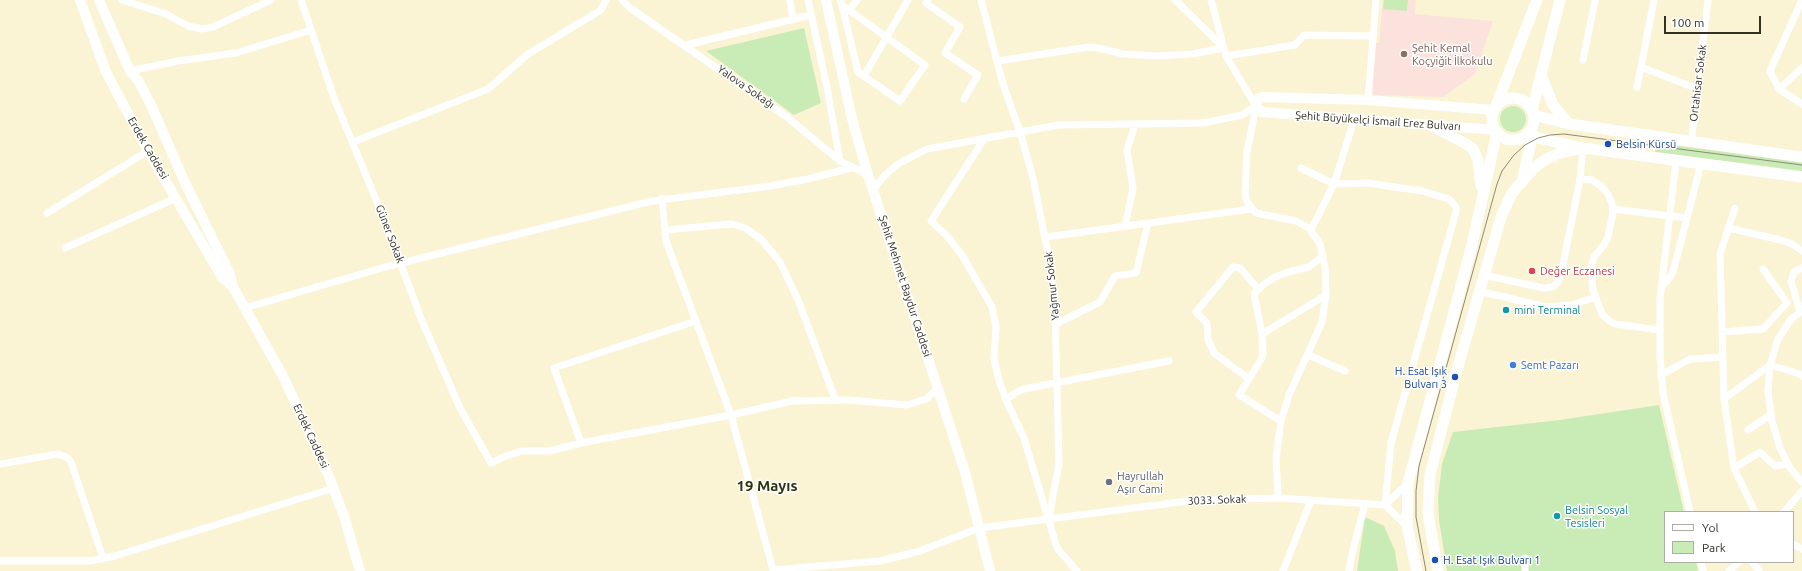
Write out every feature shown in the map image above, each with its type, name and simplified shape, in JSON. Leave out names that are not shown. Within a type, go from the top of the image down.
[{"type":"main road","points":[[1536,0],[1495,108],[1492,122],[1496,131],[1502,137],[1513,140],[1518,139],[1528,133],[1533,123],[1533,113],[1560,0]]},
{"type":"main road","points":[[1542,75],[1550,98],[1558,112],[1569,124]]},
{"type":"main road","points":[[1495,108],[1503,100],[1518,98],[1526,102],[1533,113],[1569,124],[1802,157]]},
{"type":"main road","points":[[1430,125],[1468,145],[1475,152],[1480,170],[1481,203]]},
{"type":"main road","points":[[1417,571],[1407,526],[1408,482],[1472,245],[1496,131]]},
{"type":"main road","points":[[1528,133],[1538,138],[1583,148],[1802,177]]},
{"type":"main road","points":[[1523,179],[1530,142],[1528,133]]},
{"type":"main road","points":[[1438,571],[1428,514],[1430,475],[1483,275],[1504,208],[1512,193],[1534,168],[1553,155],[1567,150],[1583,148]]},
{"type":"street","name":"Erdek Caddesi","points":[[80,0],[106,72],[148,151],[222,277],[233,287]]},
{"type":"street","name":"Erdek Caddesi","points":[[100,0],[130,71],[138,80],[151,105],[186,185],[230,274],[233,287],[283,376],[334,488],[347,525],[360,571]]},
{"type":"street","points":[[122,0],[166,14],[188,26],[202,29],[213,27],[271,0]]},
{"type":"street","name":"Güner Sokak","points":[[301,0],[334,98],[353,142],[422,321],[452,391],[469,425],[491,463],[522,451],[550,451],[581,443]]},
{"type":"street","points":[[353,142],[488,89],[528,54],[601,10],[606,0]]},
{"type":"street","name":"Yalova Sokağı","points":[[622,0],[630,8],[686,45],[787,117],[840,161],[851,168],[868,175]]},
{"type":"street","points":[[790,0],[793,20]]},
{"type":"street","points":[[808,0],[827,87],[840,161]]},
{"type":"street","name":"Şehit Mehmet Baydur Caddesi","points":[[826,0],[852,119],[868,175],[965,472],[990,571]]},
{"type":"street","points":[[849,10],[857,0]]},
{"type":"street","points":[[864,76],[908,0]]},
{"type":"street","points":[[928,0],[926,4],[960,27],[944,54],[978,75],[964,99]]},
{"type":"street","name":"Yağmur Sokak","points":[[982,0],[1003,84],[1020,132],[1033,178],[1046,237],[1056,324],[1059,464],[1049,517],[1057,548],[1077,571]]},
{"type":"street","points":[[1175,0],[1224,48]]},
{"type":"street","points":[[1211,0],[1226,56],[1259,109],[1247,152],[1245,194],[1247,202],[1251,209],[1256,213],[1296,220],[1311,230],[1320,244],[1326,272],[1326,295],[1322,322],[1289,395],[1281,421],[1276,460],[1278,498]]},
{"type":"street","points":[[1368,100],[1376,0]]},
{"type":"street","points":[[1583,60],[1595,0]]},
{"type":"street","points":[[1637,87],[1654,0]]},
{"type":"street","name":"Ortahisar Sokak","points":[[1691,142],[1708,0]]},
{"type":"street","points":[[1802,0],[1770,71],[1779,89],[1802,104]]},
{"type":"street","points":[[841,2],[849,10],[925,65],[900,101],[858,72],[841,2]]},
{"type":"street","points":[[686,45],[812,15]]},
{"type":"street","points":[[130,71],[178,61],[236,54],[311,30]]},
{"type":"street","points":[[1226,56],[1295,45],[1304,35],[1372,36]]},
{"type":"street","points":[[997,61],[1089,47],[1124,54],[1153,56],[1192,54],[1224,48]]},
{"type":"street","points":[[1641,67],[1698,89]]},
{"type":"street","points":[[1779,89],[1802,68]]},
{"type":"street","name":"Şehit Büyükelçi İsmail Erez Bulvarı","points":[[1495,108],[1368,100],[1263,97],[1257,100],[1259,109],[1354,120],[1496,131]]},
{"type":"street","points":[[873,190],[891,170],[905,160],[927,149],[1058,125],[1192,124],[1214,122],[1259,109]]},
{"type":"street","points":[[1311,230],[1334,184],[1354,120]]},
{"type":"street","points":[[1125,226],[1133,189],[1127,150],[1135,125]]},
{"type":"street","points":[[984,139],[931,221],[948,237],[962,255],[992,307],[996,327],[994,352],[995,366],[1006,400],[1024,438],[1049,517]]},
{"type":"street","points":[[1483,275],[1544,288],[1552,286],[1558,282],[1561,275],[1580,179],[1583,148]]},
{"type":"street","points":[[47,213],[148,151]]},
{"type":"street","points":[[1676,161],[1662,286],[1659,330],[1663,393],[1690,511]]},
{"type":"street","points":[[1662,286],[1673,272],[1701,164]]},
{"type":"street","points":[[245,308],[400,263],[662,198],[771,186],[851,168]]},
{"type":"street","points":[[1300,168],[1334,184],[1368,183],[1422,191],[1449,199],[1456,206],[1456,212],[1391,443],[1385,505]]},
{"type":"street","points":[[1580,179],[1592,180],[1602,186],[1611,199],[1613,209],[1608,237],[1604,245],[1594,257],[1591,267],[1591,282],[1602,314],[1611,323],[1618,325],[1659,330]]},
{"type":"street","points":[[65,248],[176,198]]},
{"type":"street","points":[[662,198],[666,241],[731,415]]},
{"type":"street","points":[[1736,208],[1720,254],[1724,399],[1734,468],[1755,511]]},
{"type":"street","points":[[1046,237],[1251,209]]},
{"type":"street","points":[[1613,209],[1686,218]]},
{"type":"street","points":[[1056,324],[1100,302],[1115,276],[1136,273],[1148,223]]},
{"type":"street","points":[[665,230],[732,224],[745,228],[761,239],[780,262],[799,302],[835,399]]},
{"type":"street","points":[[1728,228],[1787,242],[1802,251]]},
{"type":"street","points":[[1281,421],[1239,395],[1263,356],[1262,334],[1254,294],[1267,281],[1278,275],[1310,267],[1323,256]]},
{"type":"street","points":[[1249,378],[1214,353],[1208,340],[1207,323],[1196,312],[1232,267],[1240,268],[1258,289]]},
{"type":"street","points":[[1802,268],[1794,272],[1791,281],[1801,311],[1791,319],[1781,333],[1770,365],[1768,391],[1770,415],[1778,443],[1788,464],[1802,482]]},
{"type":"street","points":[[1723,332],[1763,329],[1787,303],[1763,269]]},
{"type":"street","points":[[1479,291],[1546,307],[1572,305],[1595,297]]},
{"type":"street","points":[[1262,334],[1326,295]]},
{"type":"street","points":[[696,321],[554,368],[581,443],[731,415],[792,401],[835,399],[907,406],[926,398],[938,388]]},
{"type":"street","points":[[1308,355],[1345,371]]},
{"type":"street","points":[[1661,375],[1690,359],[1723,357]]},
{"type":"street","points":[[1006,400],[1020,390],[1058,384],[1169,361]]},
{"type":"street","points":[[1770,365],[1802,374]]},
{"type":"street","points":[[1724,399],[1770,365]]},
{"type":"street","name":"3033. Sokak","points":[[731,415],[773,570],[868,562],[894,558],[920,551],[979,528],[1049,517],[1195,500],[1278,498],[1385,505]]},
{"type":"street","points":[[1748,430],[1770,415]]},
{"type":"street","points":[[1734,468],[1760,452],[1775,466],[1788,464]]},
{"type":"street","points":[[0,464],[58,454],[68,458],[71,462],[103,558]]},
{"type":"street","points":[[1385,505],[1408,482]]},
{"type":"street","points":[[0,561],[90,561],[116,556],[334,488]]},
{"type":"street","points":[[1785,511],[1802,491]]},
{"type":"street","points":[[1283,571],[1311,500]]},
{"type":"street","points":[[1349,571],[1352,554],[1366,504]]},
{"type":"street","points":[[1385,505],[1407,526]]},
{"type":"street","points":[[1525,558],[1525,571]]},
{"type":"street","points":[[1729,571],[1738,563]]},
{"type":"street","points":[[1753,563],[1760,571]]},
{"type":"shaded area","name":"Şehit Kemal Koçyiğit İlkokulu","points":[[1383,0],[1416,0],[1415,14],[1493,21],[1475,74],[1443,97],[1373,95],[1374,43],[1379,43]]},
{"type":"green space","points":[[1384,0],[1408,0],[1407,11],[1383,9]]},
{"type":"green space","points":[[804,28],[821,103],[794,115],[706,51]]},
{"type":"green space","points":[[1513,106],[1522,110],[1526,119],[1522,128],[1513,132],[1504,128],[1500,119],[1504,110]]},
{"type":"green space","points":[[1656,143],[1802,162],[1802,171],[1655,152]]},
{"type":"green space","points":[[1659,405],[1684,511],[1664,511],[1664,563],[1696,563],[1698,571],[1447,571],[1439,520],[1438,498],[1442,464],[1453,432],[1560,420]]},
{"type":"green space","points":[[1365,517],[1384,526],[1395,551],[1398,571],[1357,571]]},
{"type":"tram line","points":[[1426,571],[1416,517],[1416,491],[1419,466],[1497,184],[1502,171],[1514,155],[1525,145],[1538,138],[1564,134],[1802,165]]},
{"type":"place","name":"Şehit Kemal Koçyiğit İlkokulu","points":[[1404,54]]},
{"type":"place","name":"Belsin Kürsü","points":[[1608,144]]},
{"type":"place","name":"Değer Eczanesi","points":[[1532,271]]},
{"type":"place","name":"mini Terminal","points":[[1506,310]]},
{"type":"place","name":"Semt Pazarı","points":[[1513,365]]},
{"type":"place","name":"H. Esat Işık Bulvarı 3","points":[[1455,377]]},
{"type":"place","name":"Hayrullah Aşır Cami","points":[[1109,482]]},
{"type":"place","name":"Belsin Sosyal Tesisleri","points":[[1557,516]]},
{"type":"place","name":"H. Esat Işık Bulvarı 1","points":[[1435,560]]},
{"type":"district","name":"19 Mayıs","points":[[767,486]]}]
